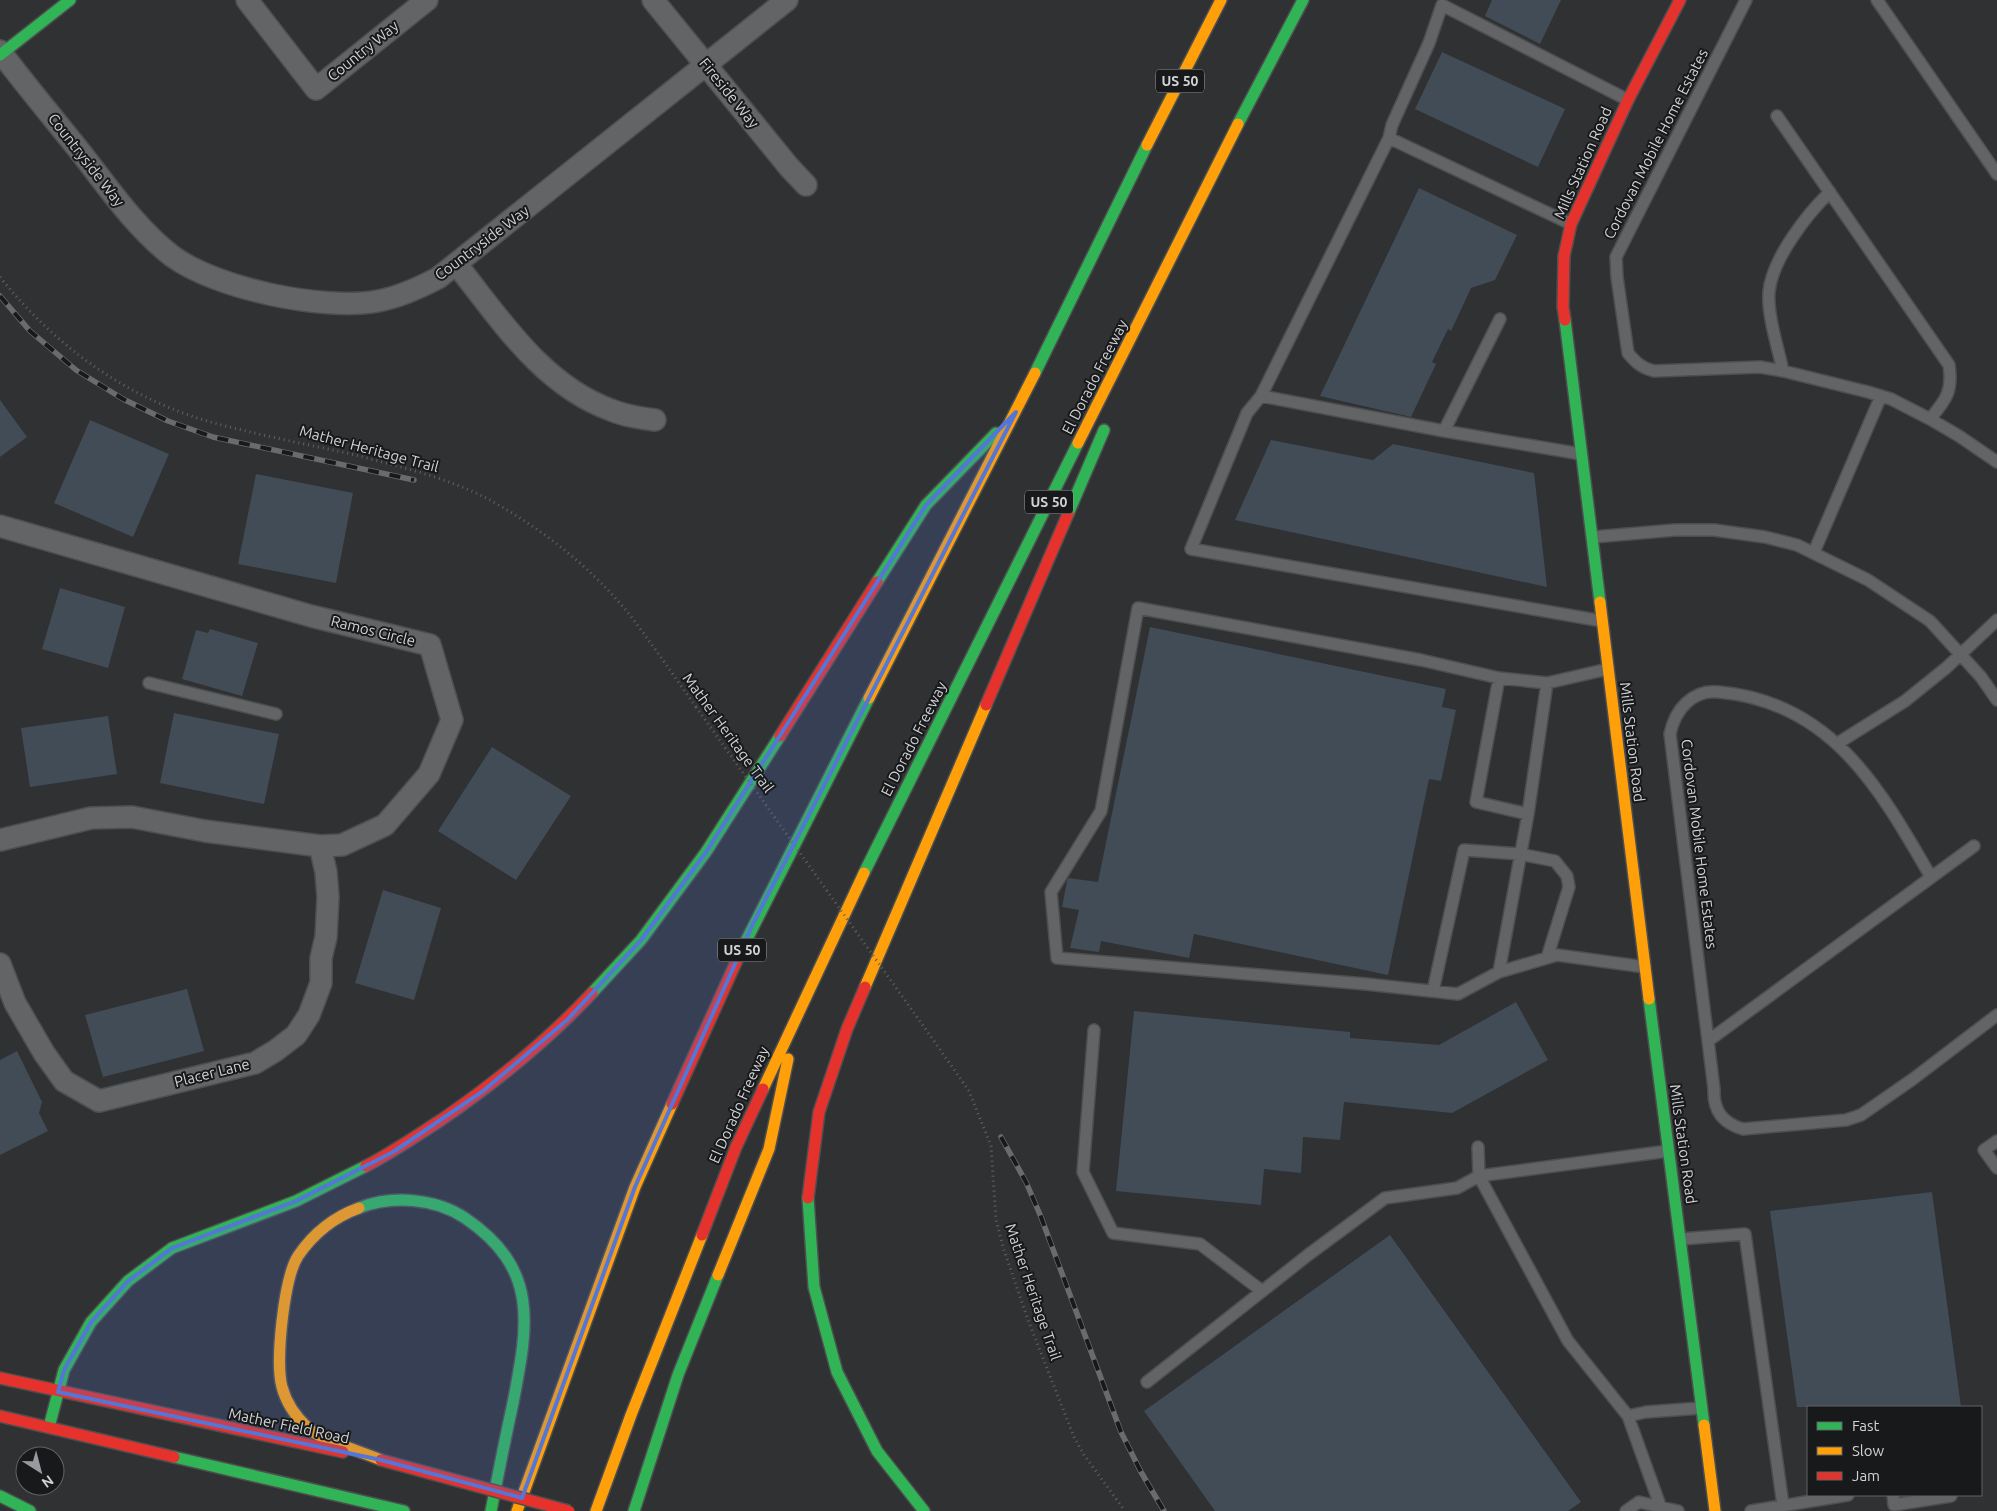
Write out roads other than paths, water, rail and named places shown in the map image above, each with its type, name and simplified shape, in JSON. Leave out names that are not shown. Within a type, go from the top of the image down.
[{"type":"main road","points":[[1,53],[70,0]]},
{"type":"main road","name":"US 50","points":[[517,1511],[635,1187],[753,924],[1016,412],[1139,161],[1221,0]]},
{"type":"main road","name":"El Dorado Freeway","points":[[596,1511],[631,1414],[736,1147],[800,1007],[825,958],[879,841],[1218,164],[1303,0]]},
{"type":"main road","name":"Mills Station Road","points":[[1680,0],[1628,100],[1572,224],[1564,256],[1563,306],[1715,1511]]},
{"type":"main road","points":[[1143,339],[1218,164]]},
{"type":"main road","points":[[49,1427],[64,1370],[92,1322],[128,1281],[172,1248],[296,1201],[393,1152],[483,1091],[567,1020],[641,940],[706,852],[926,505],[1016,412]]},
{"type":"main road","points":[[924,1511],[877,1451],[837,1372],[814,1287],[808,1199],[819,1112],[847,1029],[1108,421]]},
{"type":"main road","points":[[634,1511],[678,1375],[769,1149],[800,1007]]},
{"type":"main road","points":[[381,1460],[312,1432],[289,1408],[280,1387],[278,1349],[290,1276],[298,1256],[316,1232],[331,1220],[366,1204],[385,1200],[413,1200],[449,1209],[473,1222],[494,1241],[506,1256],[518,1281],[523,1299],[526,1327],[524,1346],[490,1511]]},
{"type":"main road","name":"Mather Field Road","points":[[0,1378],[381,1460],[569,1511]]},
{"type":"main road","points":[[0,1416],[404,1511]]},
{"type":"main road","points":[[0,1496],[30,1511]]},
{"type":"street","name":"Country Way","points":[[247,0],[316,89],[427,0]]},
{"type":"street","name":"Fireside Way","points":[[653,0],[788,167],[806,185]]},
{"type":"street","name":"Countryside Way","points":[[1,53],[138,226],[174,257],[193,269],[237,286],[308,301],[356,303],[398,296],[438,278],[457,265],[787,0]]},
{"type":"street","points":[[457,265],[522,346],[554,377],[590,402],[604,408],[655,420]]},
{"type":"street","name":"Ramos Circle","points":[[0,526],[311,616],[430,645],[452,720],[429,774],[386,825],[342,845],[320,846],[205,831],[132,817],[91,818],[0,840]]},
{"type":"street","name":"Placer Lane","points":[[0,964],[14,1002],[44,1053],[64,1081],[99,1101],[254,1063],[275,1051],[296,1035],[309,1015],[321,983],[321,958],[326,937],[328,897],[326,872],[320,846]]},
{"type":"lane","name":"Cordovan Mobile Home Estates","points":[[1746,0],[1616,257],[1617,277],[1628,352],[1635,362],[1644,369],[1654,371],[1760,367],[1783,370],[1881,396],[1891,399],[1930,419],[1997,462]]},
{"type":"lane","points":[[1877,0],[1997,174]]},
{"type":"lane","points":[[1602,621],[1191,550],[1247,413],[1261,396],[1389,138],[1392,125],[1430,43],[1442,5],[1628,100]]},
{"type":"lane","points":[[1777,116],[1949,365],[1951,379],[1949,392],[1930,419]]},
{"type":"lane","points":[[1389,138],[1572,224]]},
{"type":"lane","points":[[1783,370],[1769,304],[1769,291],[1772,279],[1795,232],[1814,208],[1830,192]]},
{"type":"lane","points":[[1444,431],[1500,319]]},
{"type":"lane","points":[[1261,396],[1444,431],[1581,454]]},
{"type":"lane","points":[[1814,552],[1881,396]]},
{"type":"lane","points":[[1593,537],[1649,531],[1714,530],[1765,537],[1797,545],[1868,580],[1930,621],[1962,654],[1997,700]]},
{"type":"lane","points":[[1608,669],[1547,683],[1499,678],[1421,660],[1138,608],[1101,811],[1051,892],[1057,958],[1366,984],[1458,994],[1499,972],[1558,955],[1646,968]]},
{"type":"lane","points":[[1838,743],[1904,701],[1962,654],[1997,620]]},
{"type":"lane","points":[[1499,678],[1476,802],[1528,814]]},
{"type":"lane","points":[[150,683],[276,714]]},
{"type":"lane","points":[[1499,972],[1528,814],[1547,683]]},
{"type":"lane","name":"Cordovan Mobile Home Estates","points":[[1931,877],[1879,792],[1860,766],[1838,743],[1808,720],[1743,694],[1714,691],[1701,694],[1689,700],[1672,721],[1670,734],[1714,1100],[1717,1111],[1723,1120],[1732,1126],[1743,1129],[1846,1120],[1861,1115],[1913,1079],[1997,1015]]},
{"type":"lane","points":[[1708,1041],[1974,846]]},
{"type":"lane","points":[[1433,992],[1464,850],[1520,854],[1555,861],[1567,876],[1569,887],[1547,958]]},
{"type":"lane","points":[[1094,1030],[1083,1172],[1112,1233],[1200,1244],[1262,1291]]},
{"type":"lane","points":[[1997,1141],[1984,1150],[1997,1168]]},
{"type":"lane","points":[[1478,1147],[1479,1176],[1568,1341],[1628,1416],[1661,1508]]},
{"type":"lane","points":[[1146,1382],[1385,1198],[1457,1188],[1479,1176],[1668,1150]]},
{"type":"lane","points":[[1681,1239],[1745,1234],[1782,1504]]},
{"type":"lane","points":[[1628,1416],[1646,1412],[1701,1408]]},
{"type":"lane","points":[[1751,1511],[1782,1504],[1841,1496]]},
{"type":"lane","points":[[1893,1496],[1894,1505],[1950,1496]]},
{"type":"lane","points":[[1626,1511],[1639,1502],[1678,1511]]},
{"type":"railway","points":[[0,296],[30,331],[76,370],[123,399],[168,421],[213,437],[414,480]]},
{"type":"railway","points":[[1001,1137],[1026,1182],[1041,1217],[1121,1432],[1141,1472],[1164,1511]]}]
